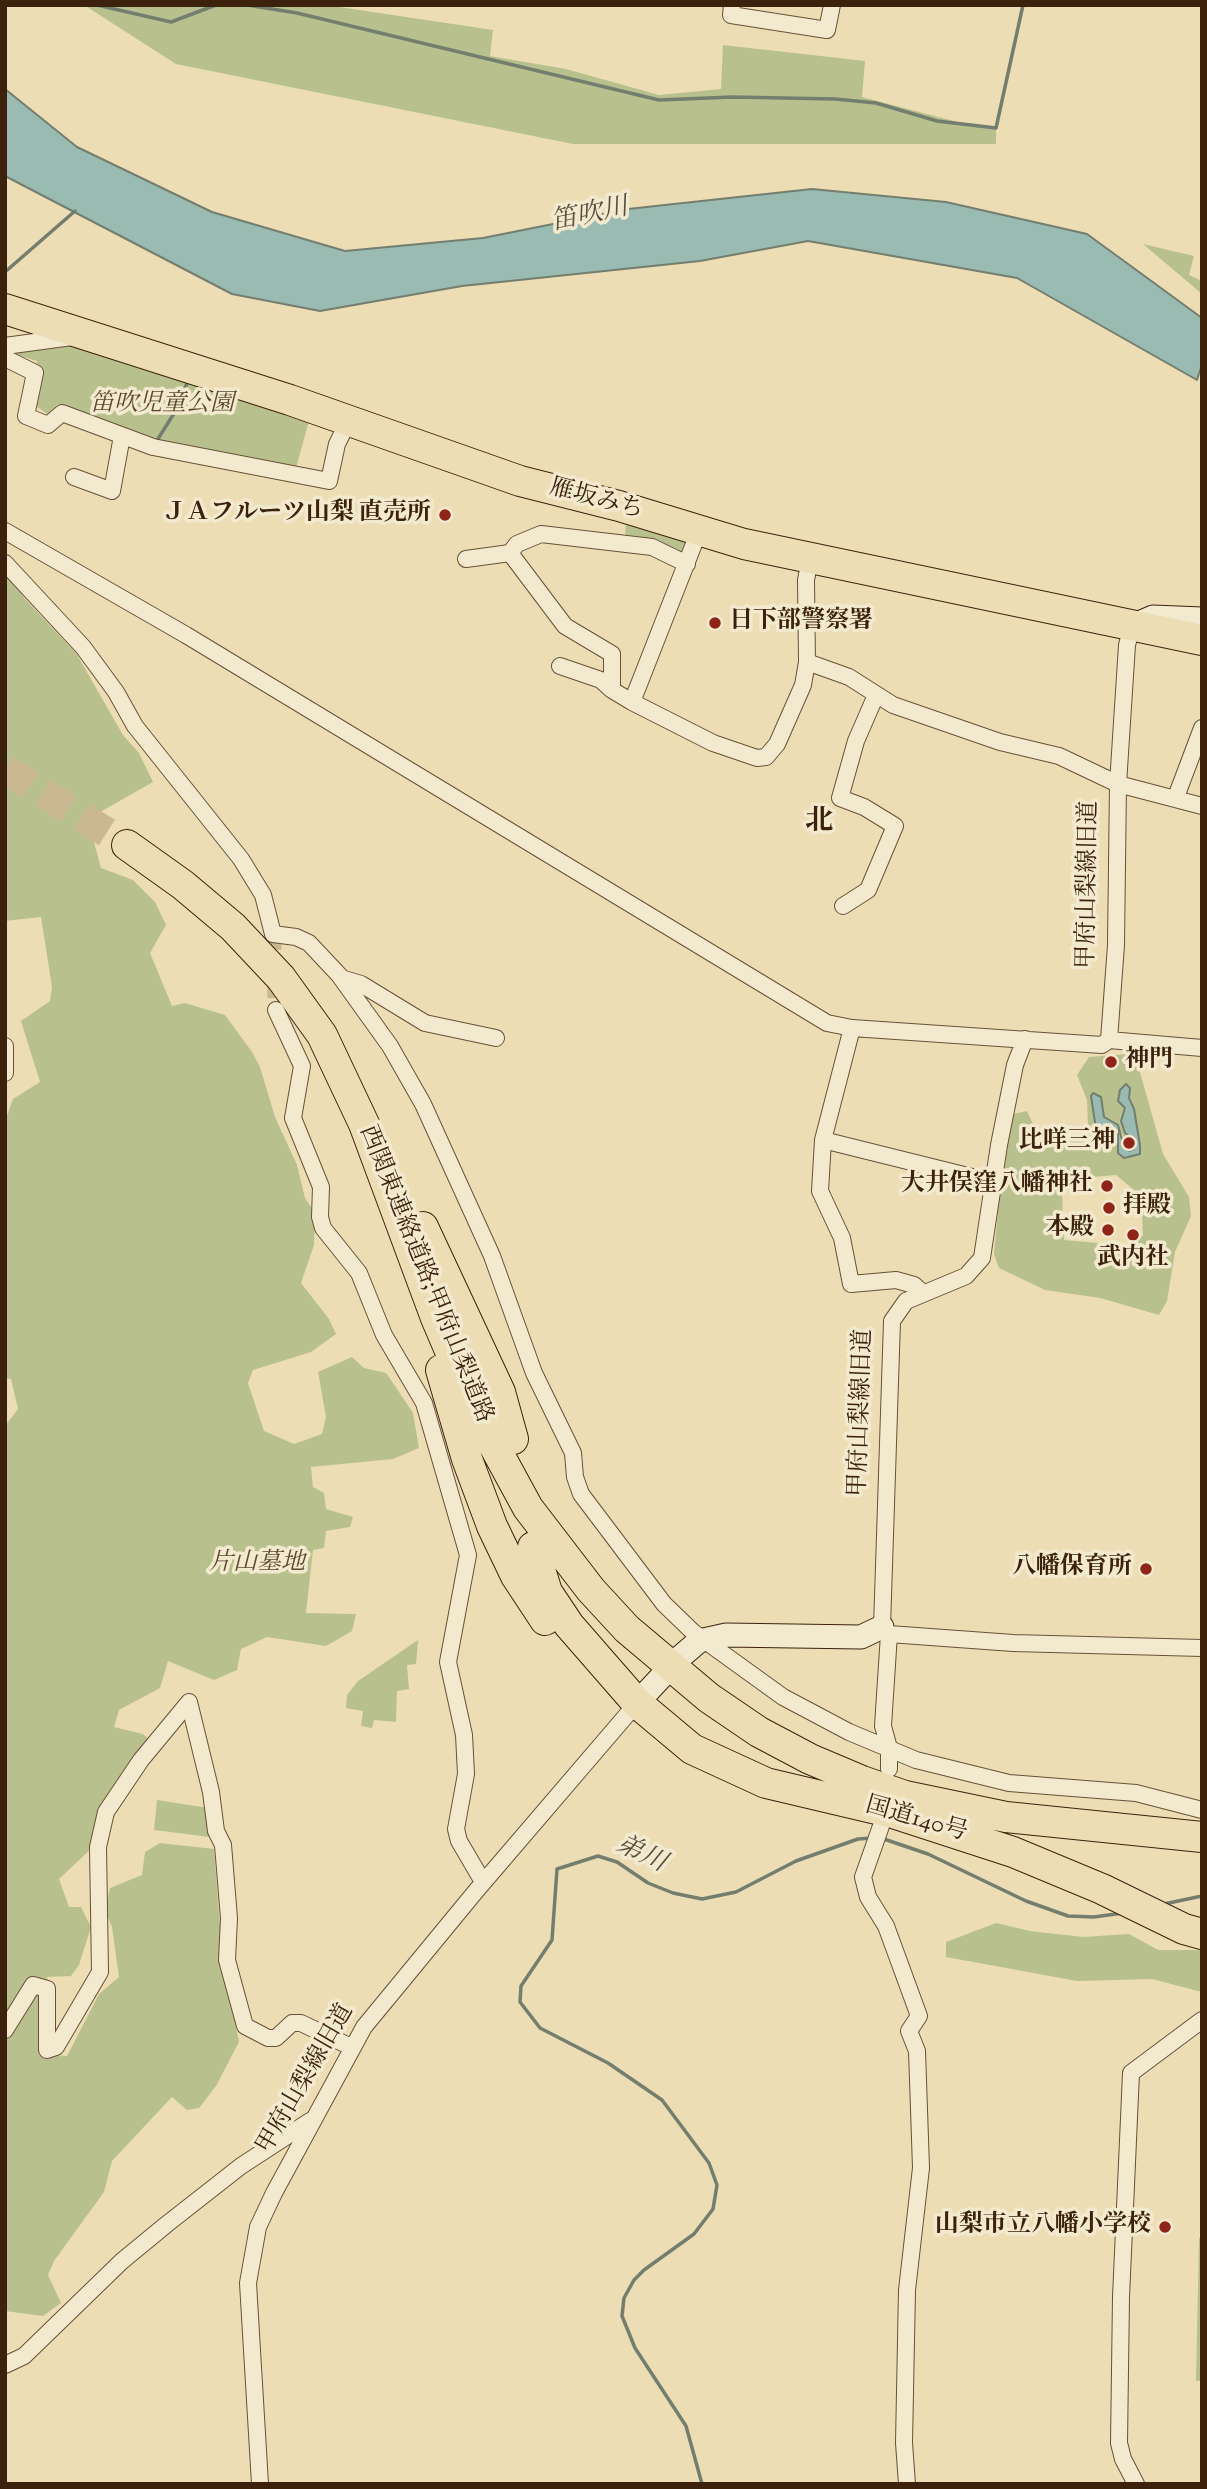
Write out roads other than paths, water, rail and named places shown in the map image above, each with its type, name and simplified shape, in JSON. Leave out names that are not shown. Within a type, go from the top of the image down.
[{"type":"highway","name":"雁坂みち","points":[[5,309],[349,420],[520,481],[619,506],[699,531],[810,559],[1202,640]]},
{"type":"highway","name":"西関東連絡道路;甲府山梨道路","points":[[127,845],[233,927],[281,978],[322,1035],[349,1087],[456,1367],[502,1462],[528,1508],[590,1590],[664,1662],[759,1732],[810,1759],[905,1796],[1006,1817],[1202,1837]]},
{"type":"highway","points":[[322,1035],[380,1130],[436,1259],[500,1392],[513,1439]]},
{"type":"highway","points":[[349,1087],[403,1245],[467,1459],[492,1526],[516,1576],[559,1637],[603,1688],[637,1703]]},
{"type":"highway","points":[[533,1547],[557,1609],[637,1703]]},
{"type":"highway","name":"国道140号","points":[[637,1703],[692,1749],[740,1773],[793,1790],[930,1824],[1013,1852],[1102,1889],[1193,1932]]},
{"type":"street","points":[[732,5],[731,15],[827,30],[832,5]]},
{"type":"street","points":[[5,346],[74,336],[70,329]]},
{"type":"street","points":[[5,358],[35,373],[26,416],[48,425],[62,413],[153,447],[329,481],[337,444],[349,420]]},
{"type":"street","points":[[74,477],[112,491],[122,436]]},
{"type":"street","points":[[5,531],[186,635],[827,1023],[852,1028],[1102,1045],[1109,1041],[1202,1048]]},
{"type":"street","points":[[632,702],[699,531]]},
{"type":"street","points":[[466,559],[510,553],[517,544],[541,534],[652,547],[687,564]]},
{"type":"street","points":[[510,553],[565,626],[612,654],[612,690]]},
{"type":"street","points":[[560,666],[601,680],[632,702],[713,743],[757,758],[766,757],[778,744],[803,685],[807,662],[806,580],[810,559]]},
{"type":"street","points":[[5,563],[83,647],[116,692],[135,726],[241,859],[263,895],[273,934],[296,937],[309,943],[341,978],[408,1074],[496,1266],[534,1373],[573,1453],[575,1477],[581,1494],[664,1604],[704,1639],[783,1697],[849,1732],[889,1748],[958,1773],[1009,1783],[1136,1793],[1202,1810]]},
{"type":"street","points":[[1132,626],[1153,617],[1202,619]]},
{"type":"street","name":"甲府山梨線旧道","points":[[1109,1041],[1116,945],[1118,784],[1127,645],[1132,626]]},
{"type":"street","points":[[807,662],[849,677],[893,705],[1000,742],[1059,756],[1118,784],[1176,797],[1202,806]]},
{"type":"street","points":[[843,906],[869,890],[895,826],[840,798],[856,741],[876,695]]},
{"type":"street","points":[[1176,797],[1202,728]]},
{"type":"street","points":[[341,978],[361,984],[425,1023],[496,1038]]},
{"type":"street","points":[[276,1010],[302,1066],[293,1118],[321,1186],[320,1217],[323,1228],[359,1273],[384,1335],[424,1403],[468,1555],[448,1662],[464,1735],[466,1774],[456,1829],[459,1841],[483,1882]]},
{"type":"street","points":[[852,1028],[823,1140],[820,1191],[842,1238],[851,1284],[896,1280],[915,1285],[923,1293]]},
{"type":"street","name":"甲府山梨線旧道","points":[[889,1769],[889,1748],[883,1726],[889,1336],[896,1311],[906,1301],[975,1270],[985,1247],[992,1182],[1016,1065],[1024,1039]]},
{"type":"street","points":[[5,1046],[5,1073]]},
{"type":"street","points":[[823,1140],[992,1182]]},
{"type":"street","points":[[704,1639],[726,1636],[861,1637],[886,1631],[1013,1643],[1202,1648]]},
{"type":"street","name":"甲府山梨線旧道","points":[[260,2484],[248,2273],[258,2227],[310,2121],[351,2047],[416,1962],[637,1703],[671,1667],[704,1639]]},
{"type":"street","points":[[5,2030],[33,1986],[47,1989],[47,2050],[56,2047],[100,1972],[98,1847],[106,1812],[141,1760],[189,1702],[211,1792],[216,1831],[223,1845],[229,1918],[226,1960],[245,2026],[268,2038],[276,2038],[292,2023],[301,2023],[351,2047]]},
{"type":"street","points":[[881,1826],[863,1877],[868,1897],[886,1926],[919,2016],[909,2031],[917,2051],[921,2168],[906,2290],[904,2443],[907,2484]]},
{"type":"street","points":[[1136,2484],[1123,2459],[1119,2443],[1121,2284],[1131,2074],[1202,2020]]},
{"type":"street","points":[[5,2365],[24,2356],[122,2261],[167,2224],[241,2166],[310,2121]]},
{"type":"water","name":"笛吹川","points":[[5,89],[77,147],[212,212],[345,251],[483,238],[628,209],[812,189],[946,202],[1087,234],[1202,318],[1202,364],[1197,380],[1017,278],[808,241],[700,261],[462,286],[320,311],[232,294],[5,176]]},
{"type":"water","points":[[1126,1084],[1130,1088],[1129,1098],[1134,1109],[1140,1154],[1124,1158],[1118,1153],[1118,1130],[1096,1129],[1091,1096],[1093,1093],[1101,1097],[1104,1117],[1118,1125],[1124,1147],[1129,1151],[1134,1149],[1134,1141],[1125,1133],[1121,1121],[1125,1108],[1118,1101],[1120,1090]]},
{"type":"waterway","points":[[97,5],[171,22],[216,5]]},
{"type":"waterway","points":[[247,5],[297,13],[659,100],[732,97],[835,99],[876,103],[937,121],[996,128],[1023,5]]},
{"type":"waterway","points":[[5,272],[75,211]]},
{"type":"waterway","points":[[180,400],[188,381]]},
{"type":"waterway","points":[[156,442],[178,407]]},
{"type":"waterway","name":"弟川","points":[[702,2484],[686,2426],[635,2348],[622,2316],[624,2298],[634,2280],[694,2234],[713,2209],[717,2185],[709,2163],[662,2100],[608,2063],[540,2028],[520,2002],[521,1986],[552,1940],[557,1869],[598,1856],[617,1862],[648,1883],[673,1893],[702,1899],[736,1892],[796,1861],[858,1839],[873,1838]]},
{"type":"waterway","name":"弟川","points":[[881,1838],[928,1854],[1026,1901],[1068,1916],[1094,1917],[1123,1913]]},
{"type":"waterway","name":"弟川","points":[[1164,1904],[1202,1896]]},
{"type":"tunnel","points":[[5,769],[127,845]]},
{"type":"tunnel","points":[[273,934],[276,1010]]},
{"type":"place","name":"ＪＡフルーツ山梨 直売所","points":[[445,515]]},
{"type":"place","name":"日下部警察署","points":[[715,623]]},
{"type":"place","name":"神門","points":[[1111,1062]]},
{"type":"place","name":"比咩三神","points":[[1129,1143]]},
{"type":"place","name":"大井俣窪八幡神社","points":[[1107,1186]]},
{"type":"place","name":"拝殿","points":[[1109,1208]]},
{"type":"place","name":"本殿","points":[[1108,1230]]},
{"type":"place","name":"武内社","points":[[1133,1235]]},
{"type":"place","name":"八幡保育所","points":[[1146,1569]]},
{"type":"place","name":"山梨市立八幡小学校","points":[[1165,2227]]},
{"type":"district","name":"北","points":[[819,824]]},
{"type":"park label","name":"笛吹児童公園","points":[[162,406]]},
{"type":"park label","name":"片山墓地","points":[[257,1565]]}]
